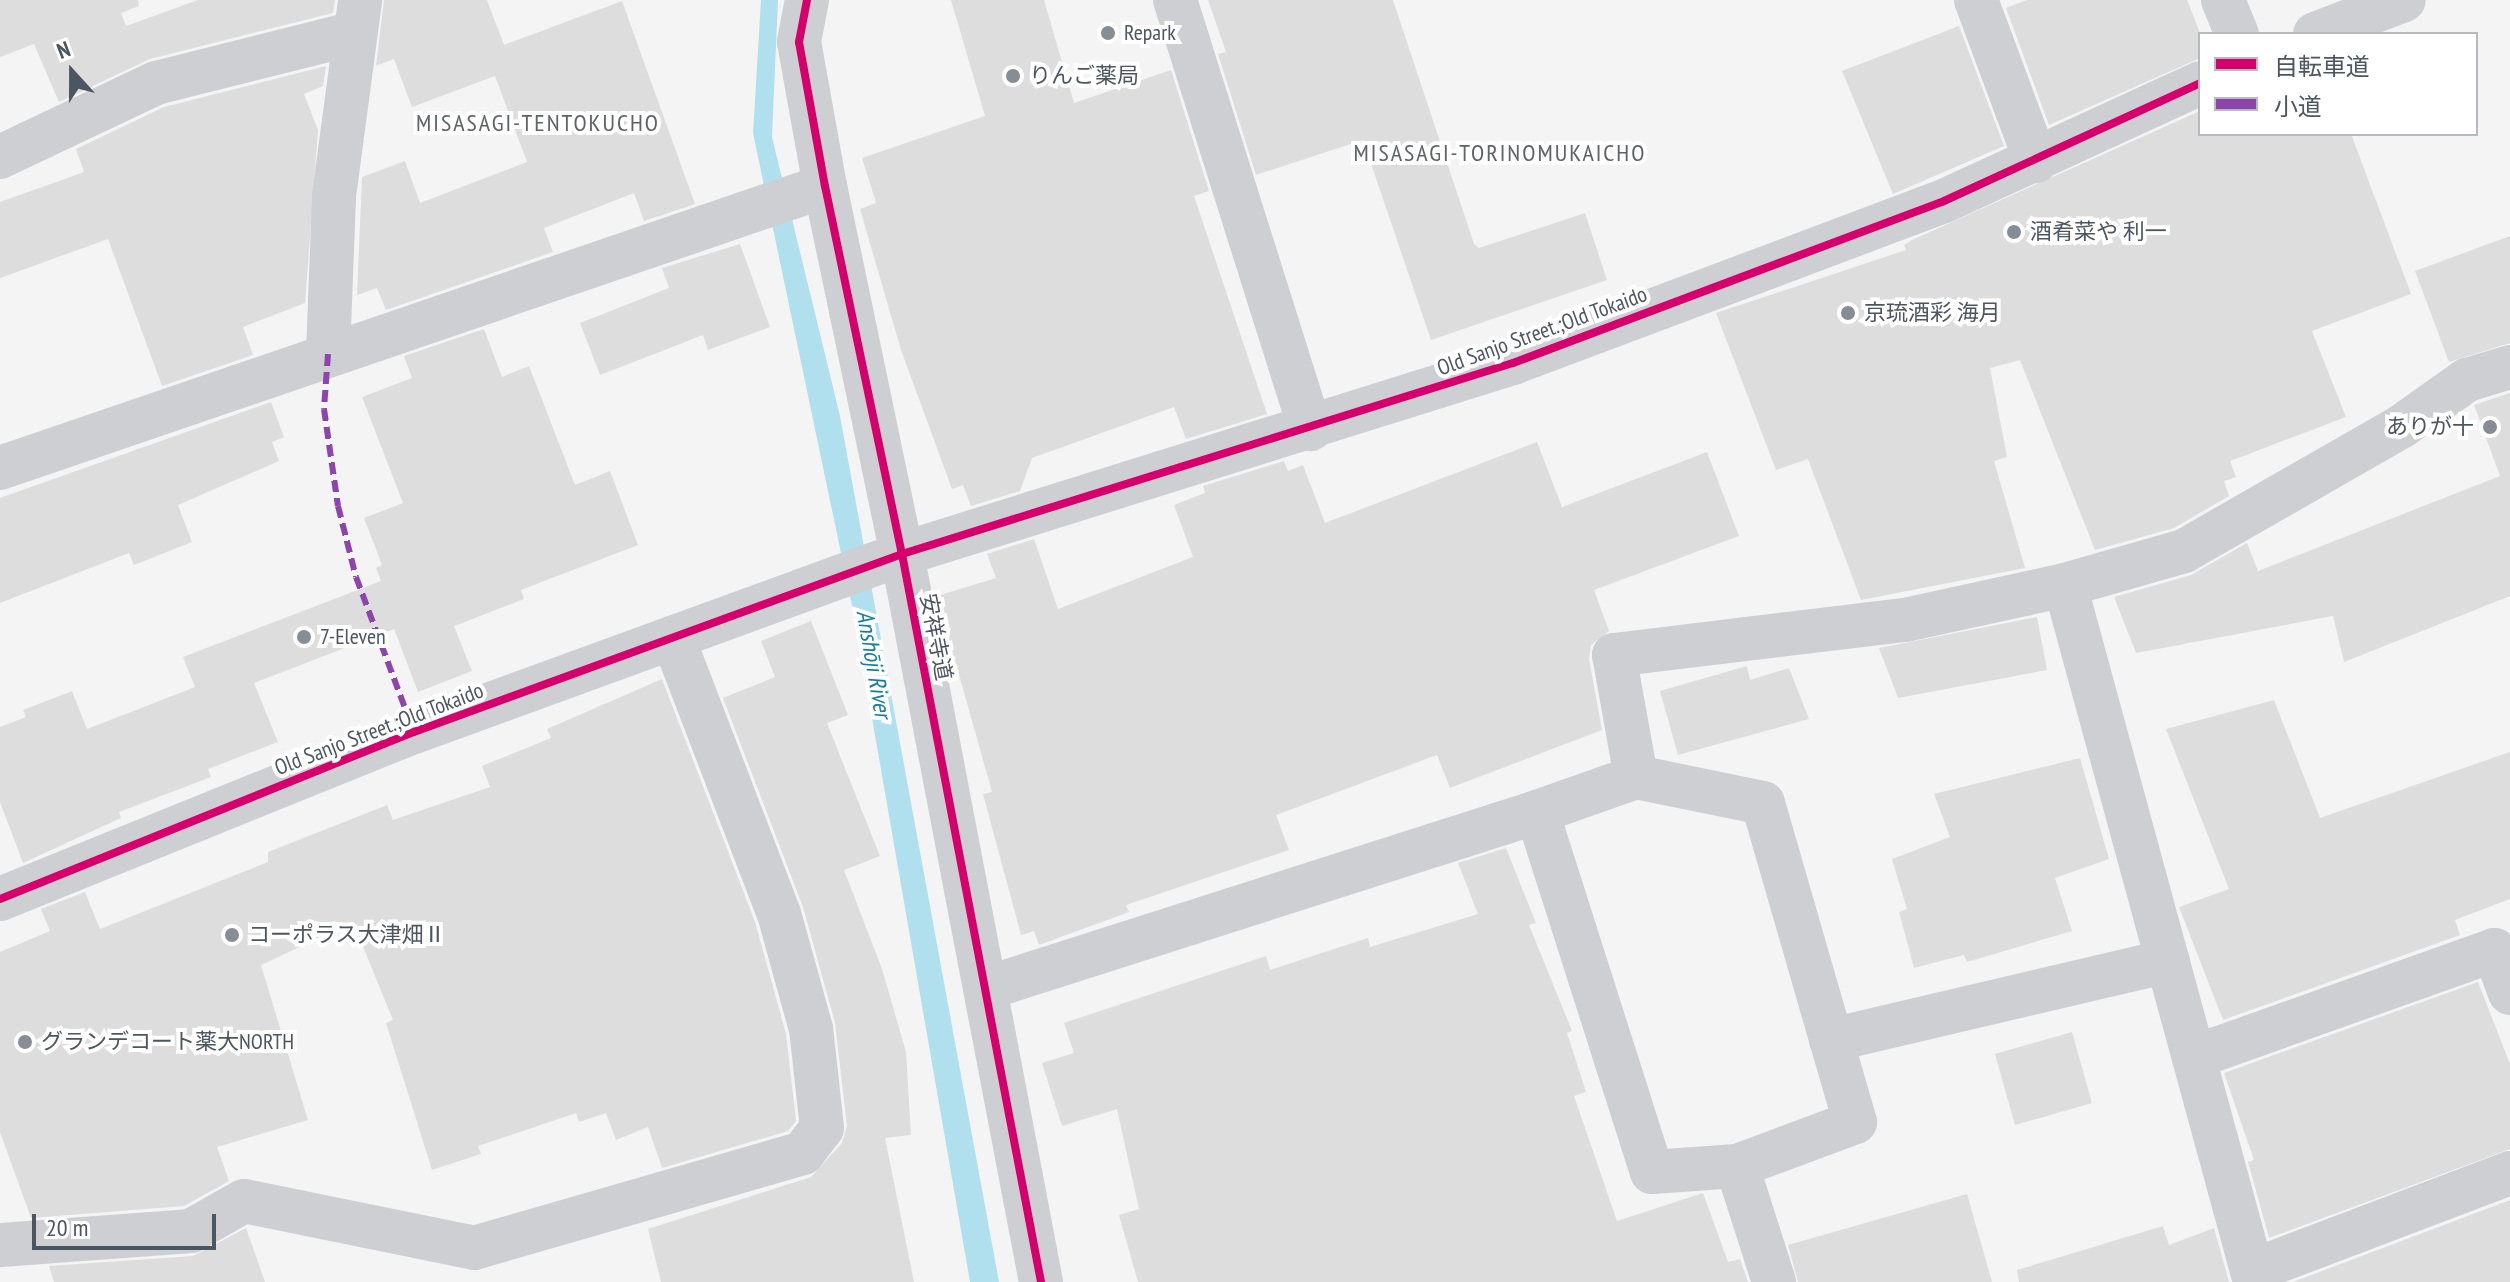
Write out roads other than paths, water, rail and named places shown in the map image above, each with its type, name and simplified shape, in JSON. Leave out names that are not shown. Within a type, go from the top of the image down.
[{"type":"street","name":"安祥寺道","points":[[807,0],[799,42],[818,188],[890,558],[987,988],[1041,1282]]},
{"type":"street","points":[[1175,0],[1310,429]]},
{"type":"street","points":[[1976,0],[2036,161]]},
{"type":"street","points":[[2223,0],[2236,32]]},
{"type":"street","points":[[2320,32],[2404,0]]},
{"type":"street","points":[[0,157],[156,83],[358,16],[334,196],[328,354]]},
{"type":"street","name":"Old Sanjo Street.;Old Tokaido","points":[[0,899],[414,732],[890,558],[1513,363],[1944,201],[2198,84]]},
{"type":"street","points":[[0,468],[818,188]]},
{"type":"street","points":[[1636,777],[1614,655],[1905,620],[2065,585],[2184,551],[2402,426],[2467,380],[2510,367]]},
{"type":"street","points":[[2065,585],[2253,1276],[2510,1173]]},
{"type":"street","points":[[0,1245],[191,1231],[244,1201],[479,1265],[803,1153],[822,1128],[811,1029],[779,914],[673,638]]},
{"type":"street","points":[[987,988],[1537,812],[1636,777],[1763,803],[1855,1122],[1737,1166],[1652,1172],[1537,812]]},
{"type":"street","points":[[2194,1057],[2494,950],[2510,993]]},
{"type":"street","points":[[1831,1040],[2168,961]]},
{"type":"street","points":[[1737,1166],[1774,1282]]},
{"type":"water","name":"Anshōji River","points":[[761,0],[778,0],[772,137],[840,416],[999,1282],[970,1282],[855,620],[753,133]]},
{"type":"place","name":"Repark","points":[[1108,33]]},
{"type":"place","name":"りんご薬局","points":[[1013,76]]},
{"type":"place","name":"酒肴菜や 利一","points":[[2014,232]]},
{"type":"place","name":"京琉酒彩 海月","points":[[1848,313]]},
{"type":"place","name":"ありが十","points":[[2490,427]]},
{"type":"place","name":"7-Eleven","points":[[304,637]]},
{"type":"place","name":"コーポラス大津畑Ⅱ","points":[[232,935]]},
{"type":"place","name":"グランデコート薬大NORTH","points":[[25,1042]]},
{"type":"district","name":"MISASAGI-TENTOKUCHO","points":[[538,123]]},
{"type":"district","name":"MISASAGI-TORINOMUKAICHO","points":[[1500,153]]}]
